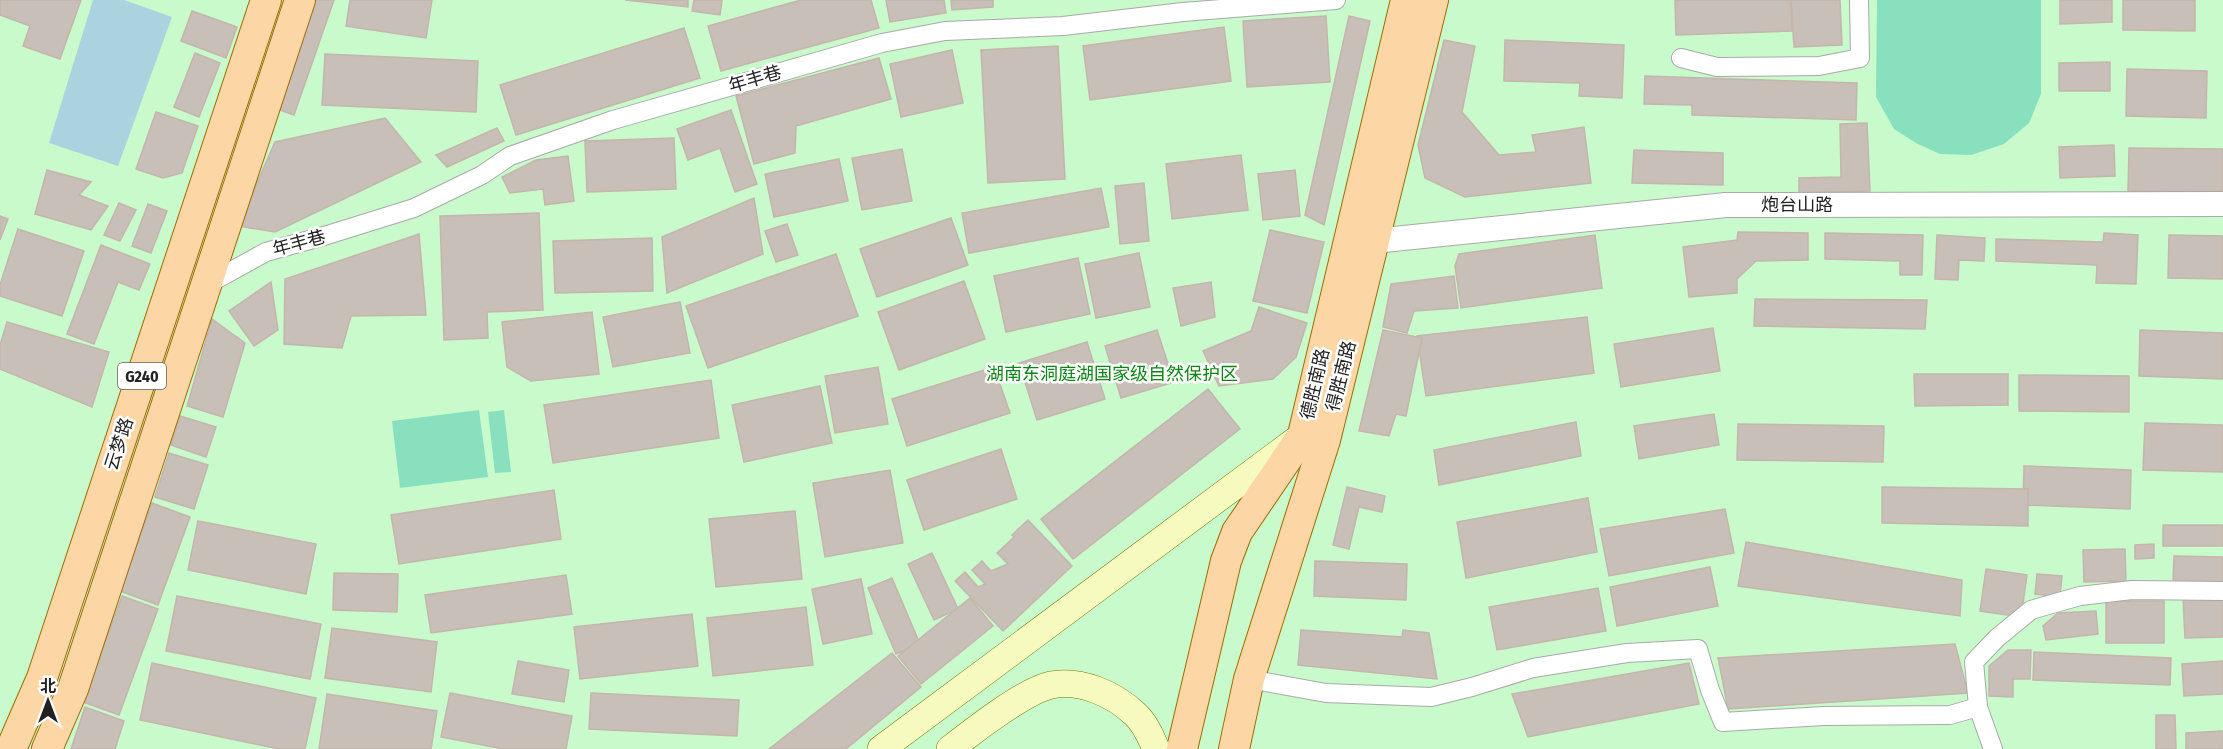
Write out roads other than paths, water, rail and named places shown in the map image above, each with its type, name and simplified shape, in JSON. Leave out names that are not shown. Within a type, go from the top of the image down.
[{"type":"main road","name":"云梦路","points":[[11,749],[42,678],[266,0]]},
{"type":"main road","name":"G240","points":[[47,749],[73,689],[300,0]]},
{"type":"main road","name":"德胜南路","points":[[1182,749],[1230,552],[1237,532],[1303,435],[1406,0]]},
{"type":"main road","name":"得胜南路","points":[[1234,749],[1250,679],[1325,440],[1433,0]]},
{"type":"main road","points":[[881,749],[1303,435]]},
{"type":"main road","points":[[950,749],[1027,694],[1050,685],[1071,684],[1106,694],[1135,714],[1156,749]]},
{"type":"street","name":"年丰巷","points":[[207,285],[266,252],[414,208],[482,175],[510,156],[613,120],[882,43],[945,31],[1063,26],[1183,12],[1336,0]]},
{"type":"street","points":[[1681,58],[1717,67],[1819,66],[1860,58],[1859,0]]},
{"type":"street","name":"炮台山路","points":[[1374,241],[1726,205],[2223,204]]},
{"type":"street","points":[[1993,749],[1978,707],[1974,662],[1997,638],[2031,610],[2080,596],[2132,590],[2223,591]]},
{"type":"street","points":[[1250,679],[1326,693],[1431,697],[1533,668],[1627,653],[1698,649],[1710,690],[1723,722],[1822,716],[1950,715],[1978,707]]},
{"type":"water","points":[[93,0],[124,0],[172,17],[118,166],[49,143]]},
{"type":"park label","name":"湖南东洞庭湖国家级自然保护区","points":[[1112,374]]}]
